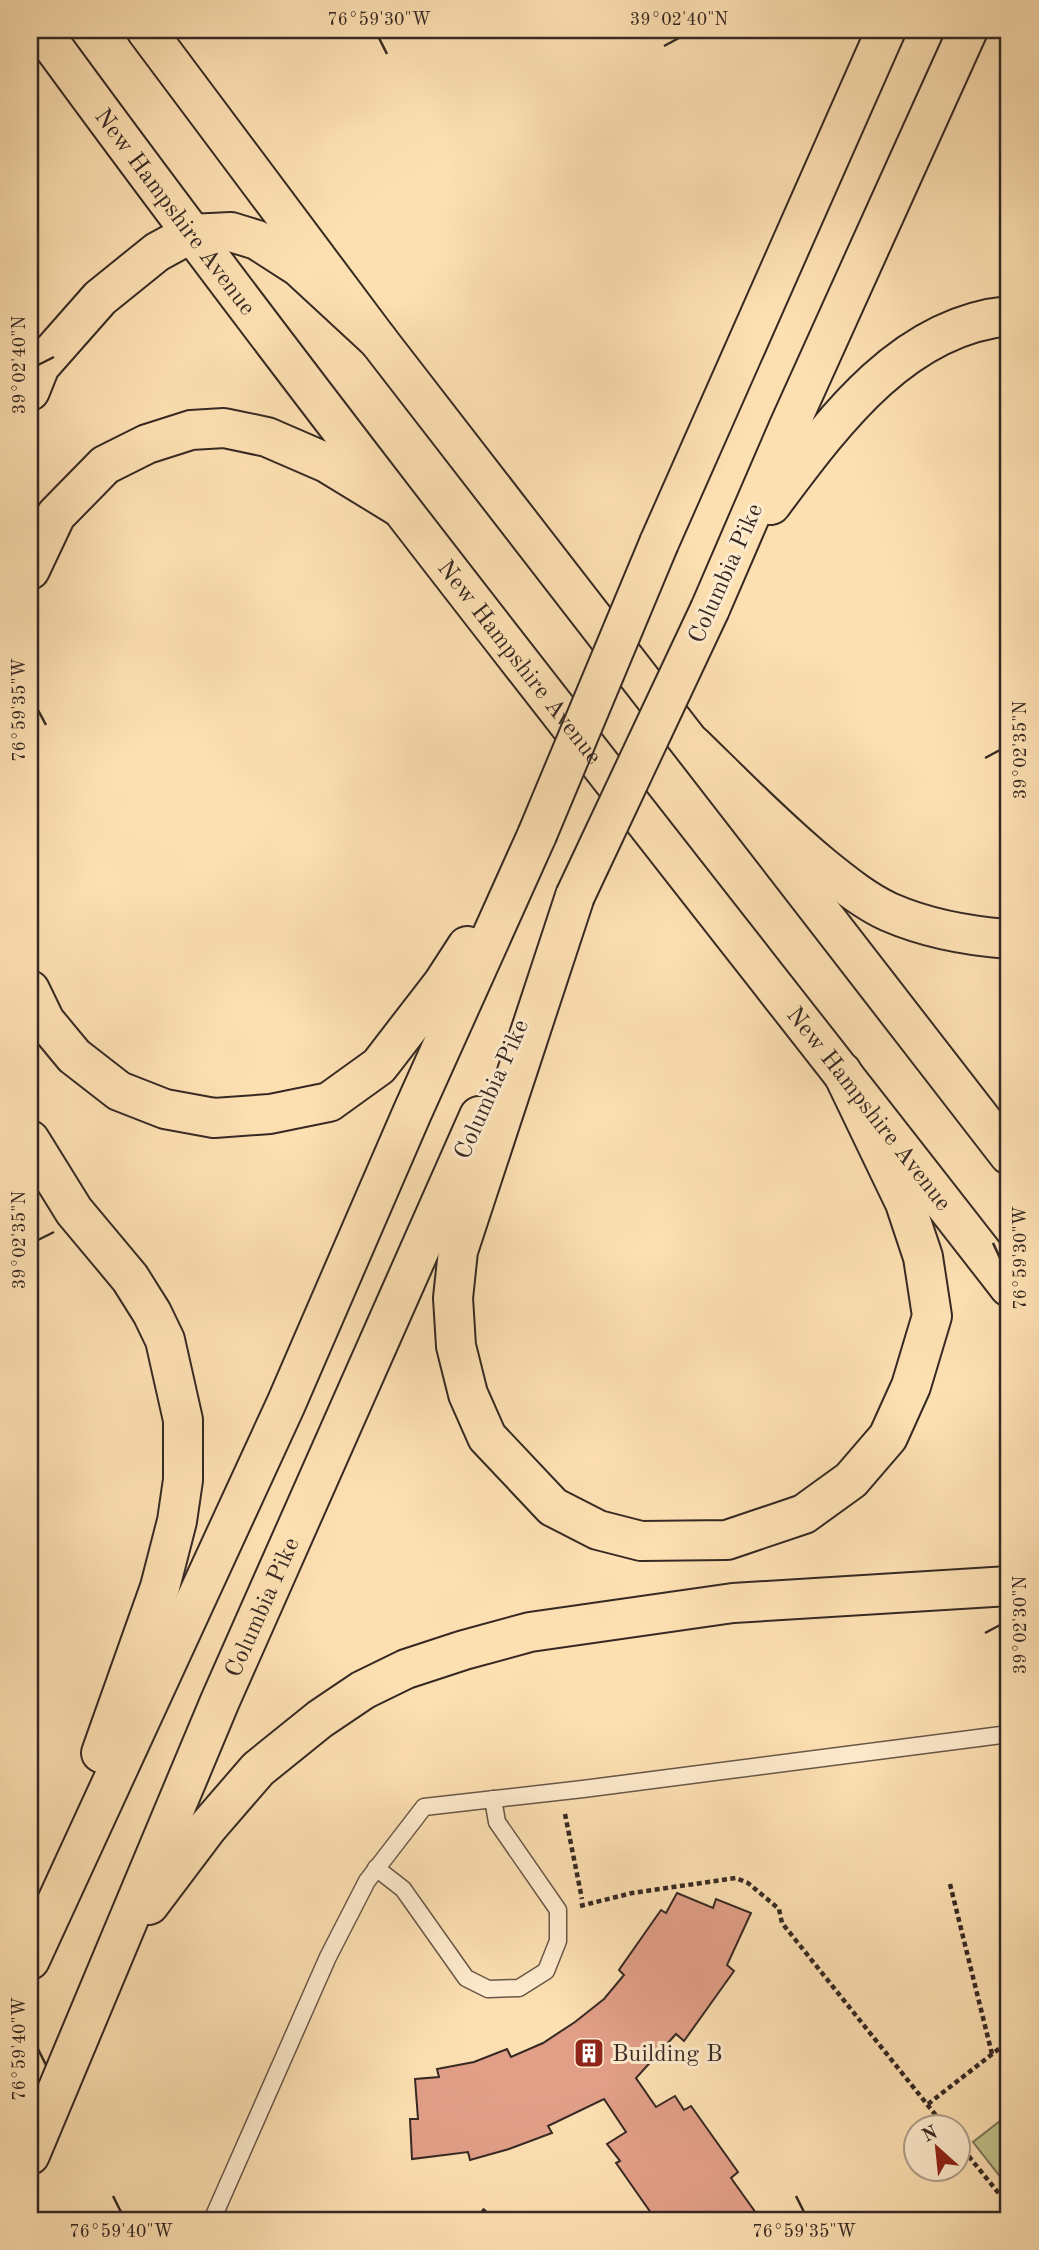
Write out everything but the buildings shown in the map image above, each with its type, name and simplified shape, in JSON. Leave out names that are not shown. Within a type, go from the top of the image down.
[{"type":"main road","name":"New Hampshire Avenue","points":[[41,30],[190,234],[399,507],[1009,1287]]},
{"type":"main road","points":[[146,30],[378,340],[1009,1154]]},
{"type":"main road","points":[[30,1960],[286,1404],[537,835],[659,543],[886,30]]},
{"type":"main road","name":"Columbia Pike","points":[[30,2155],[113,1951],[220,1702],[575,896],[710,609],[968,30]]},
{"type":"main road","points":[[30,391],[40,366],[100,298],[157,253],[190,234],[231,232],[257,240],[299,267],[378,340]]},
{"type":"main road","points":[[734,554],[831,425],[895,364],[958,328],[1009,316]]},
{"type":"main road","points":[[30,570],[56,515],[105,465],[146,444],[191,430],[224,428],[267,437],[327,463],[399,507]]},
{"type":"main road","points":[[693,745],[802,850],[848,887],[887,911],[931,928],[972,936],[1009,939]]},
{"type":"main road","points":[[30,990],[46,1021],[74,1056],[119,1091],[165,1109],[214,1118],[270,1114],[330,1102],[379,1066],[443,983],[537,835]]},
{"type":"main road","points":[[575,896],[458,1251],[453,1298],[456,1346],[468,1394],[487,1437],[553,1507],[598,1530],[641,1541],[727,1541],[804,1514],[850,1480],[888,1437],[911,1386],[932,1316],[923,1257],[905,1203],[842,1072]]},
{"type":"main road","points":[[30,1140],[74,1211],[130,1278],[165,1340],[183,1420],[184,1480],[177,1521],[160,1587],[30,1950]]},
{"type":"main road","points":[[113,1951],[206,1828],[258,1769],[320,1719],[363,1690],[406,1670],[464,1650],[530,1632],[733,1602],[1009,1586]]},
{"type":"lane","points":[[212,2220],[328,1956],[367,1881],[424,1807],[1009,1734]]},
{"type":"lane","points":[[376,1868],[402,1889],[466,1978],[488,1989],[519,1988],[546,1971],[558,1941],[558,1910],[497,1822],[493,1799]]},
{"type":"path","points":[[564,1810],[583,1905]]},
{"type":"path","points":[[574,1908],[632,1894],[736,1878],[748,1883],[779,1909],[782,1923],[935,2114]]},
{"type":"path","points":[[950,1884],[992,2054]]},
{"type":"path","points":[[928,2105],[1009,2041]]},
{"type":"path","points":[[972,2160],[1009,2206]]},
{"type":"path","points":[[477,2220],[486,2208]]},
{"type":"green space","points":[[1009,2114],[1009,2188],[973,2142]]},
{"type":"place","name":"Building B","points":[[589,2053]]}]
